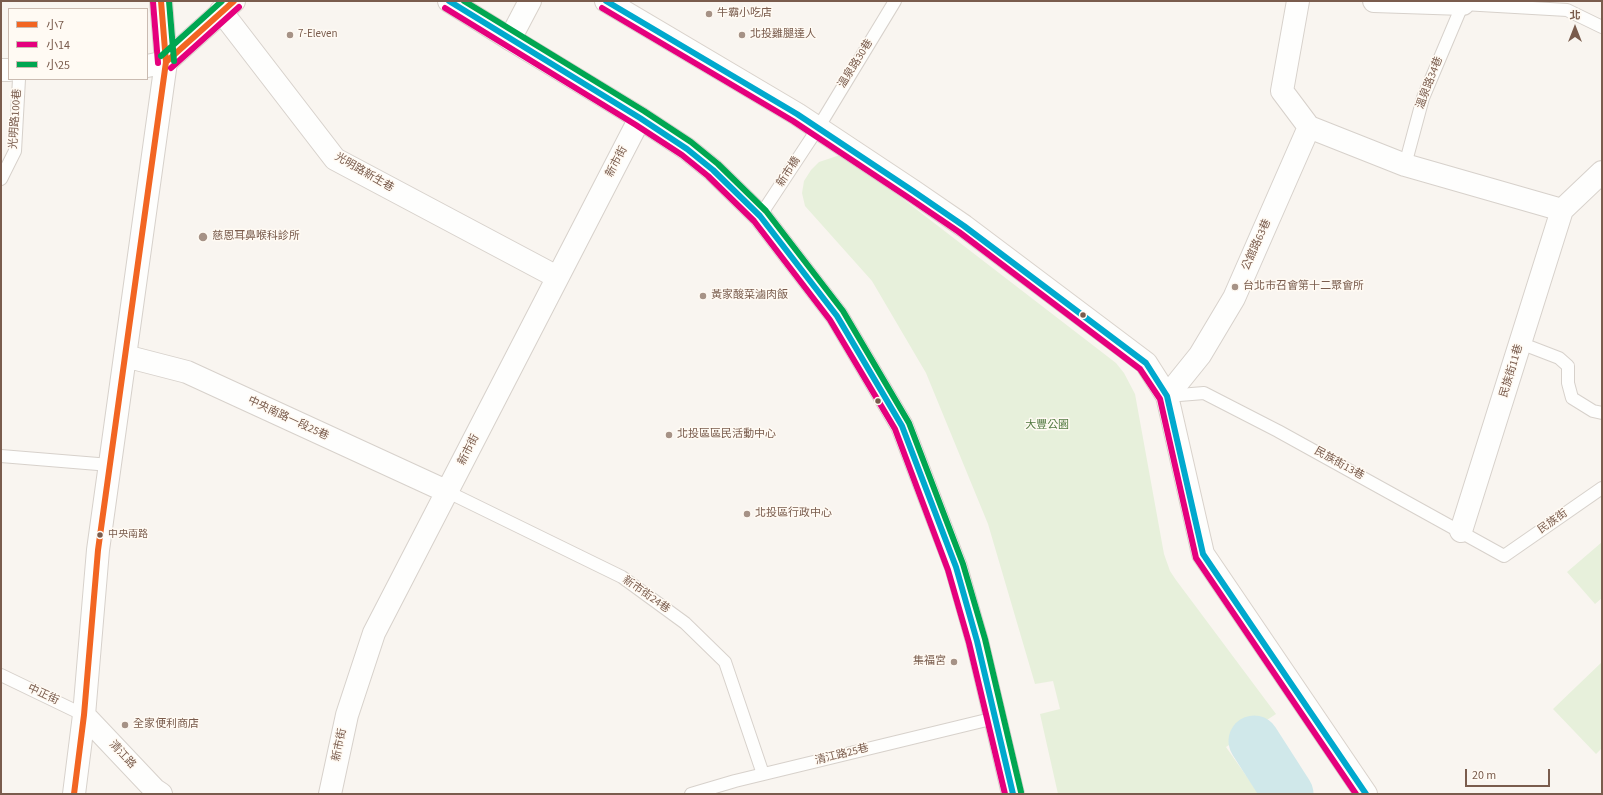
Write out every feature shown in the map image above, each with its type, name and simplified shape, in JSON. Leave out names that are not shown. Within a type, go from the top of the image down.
[{"type":"street","points":[[74,794],[84,715],[98,550],[125,356],[156,64],[161,1]]},
{"type":"street","points":[[449,1],[640,118],[687,149],[713,170],[760,216],[837,316],[902,426],[956,567],[977,641],[1013,794]]},
{"type":"street","points":[[510,39],[530,1]]},
{"type":"street","points":[[606,1],[728,72],[818,128],[964,226],[1146,363],[1168,396],[1203,554],[1366,794]]},
{"type":"street","points":[[1298,1],[1282,91],[1309,127],[1405,165],[1562,210],[1602,172]]},
{"type":"street","points":[[1374,1],[1463,2]]},
{"type":"street","points":[[156,64],[227,6]]},
{"type":"street","name":"光明路新生巷","points":[[227,6],[335,158],[557,277]]},
{"type":"street","name":"新市街","points":[[330,794],[347,715],[374,633],[640,118]]},
{"type":"street","name":"公舘路63巷","points":[[1168,396],[1200,355],[1234,298],[1309,127]]},
{"type":"street","name":"民族街11巷","points":[[1461,532],[1562,210]]},
{"type":"street","name":"中央南路一段25巷","points":[[125,356],[187,372],[448,492]]},
{"type":"street","name":"清江路","points":[[84,715],[155,790],[161,794]]},
{"type":"lane","name":"溫泉路30巷","points":[[818,128],[895,1]]},
{"type":"lane","points":[[1463,2],[1567,10],[1602,27]]},
{"type":"lane","name":"溫泉路34巷","points":[[1405,165],[1423,98],[1463,2]]},
{"type":"lane","name":"光明路100巷","points":[[1,179],[15,151],[19,80]]},
{"type":"lane","name":"新市橋","points":[[760,216],[818,128]]},
{"type":"lane","points":[[1520,343],[1559,358],[1568,366],[1568,383],[1572,398],[1593,411],[1602,413]]},
{"type":"lane","name":"民族街13巷","points":[[1168,396],[1204,393],[1278,431],[1504,556]]},
{"type":"lane","points":[[1,456],[110,465]]},
{"type":"lane","name":"民族街","points":[[1504,556],[1602,488]]},
{"type":"lane","name":"新市街24巷","points":[[448,492],[622,578],[685,623],[725,662],[763,774]]},
{"type":"lane","name":"中正街","points":[[1,675],[84,715]]},
{"type":"lane","name":"清江路25巷","points":[[691,794],[763,774],[995,718]]},
{"type":"green space","name":"大豐公園","points":[[840,155],[851,159],[1116,363],[1124,373],[1135,394],[1164,554],[1170,571],[1276,714],[1226,747],[1259,794],[1058,794],[1040,714],[1060,709],[1053,681],[1035,684],[988,524],[926,373],[872,281],[805,206],[802,193],[804,181],[811,170],[819,162]]},
{"type":"green space","points":[[1602,542],[1602,598],[1595,604],[1567,572]]},
{"type":"green space","points":[[1602,662],[1602,748],[1596,754],[1553,709]]},
{"type":"waterway","points":[[1254,741],[1288,794]]},
{"type":"transit line","name":"小7","points":[[74,794],[84,715],[98,550],[166,62],[161,1]]},
{"type":"transit line","name":"小25","points":[[169,1],[174,61]]},
{"type":"transit line","name":"小25","points":[[161,56],[222,1]]},
{"type":"transit line","name":"小7","points":[[166,62],[234,1]]},
{"type":"transit line","points":[[449,1],[640,118],[687,149],[713,170],[760,216],[837,316],[902,426],[956,567],[977,641],[1013,794]]},
{"type":"transit line","name":"小25","points":[[464,1],[644,111],[691,142],[718,164],[766,211],[843,311],[909,423],[963,564],[985,639],[1021,792]]},
{"type":"transit line","points":[[606,1],[797,114],[913,191],[964,226],[1146,363],[1167,396],[1203,554],[1366,794]]},
{"type":"transit line","name":"小14","points":[[153,2],[158,63]]},
{"type":"transit line","name":"小14","points":[[171,68],[239,7]]},
{"type":"transit line","name":"小14","points":[[445,8],[636,125],[682,155],[708,176],[754,221],[830,320],[895,429],[948,570],[969,643],[1005,794]]},
{"type":"transit line","name":"小14","points":[[602,8],[793,121],[909,198],[959,232],[1140,369],[1160,399],[1196,558],[1356,794]]},
{"type":"place","name":"牛霸小吃店","points":[[709,14]]},
{"type":"place","name":"7-Eleven","points":[[290,35]]},
{"type":"place","name":"北投雞腿達人","points":[[742,35]]},
{"type":"place","name":"慈恩耳鼻喉科診所","points":[[203,237]]},
{"type":"place","name":"台北市召會第十二聚會所","points":[[1235,287]]},
{"type":"place","name":"黃家酸菜滷肉飯","points":[[703,296]]},
{"type":"place","name":"北投區區民活動中心","points":[[669,435]]},
{"type":"place","name":"北投區行政中心","points":[[747,514]]},
{"type":"place","name":"中央南路","points":[[100,535]]},
{"type":"place","name":"集福宮","points":[[954,662]]},
{"type":"place","name":"全家便利商店","points":[[125,725]]}]
